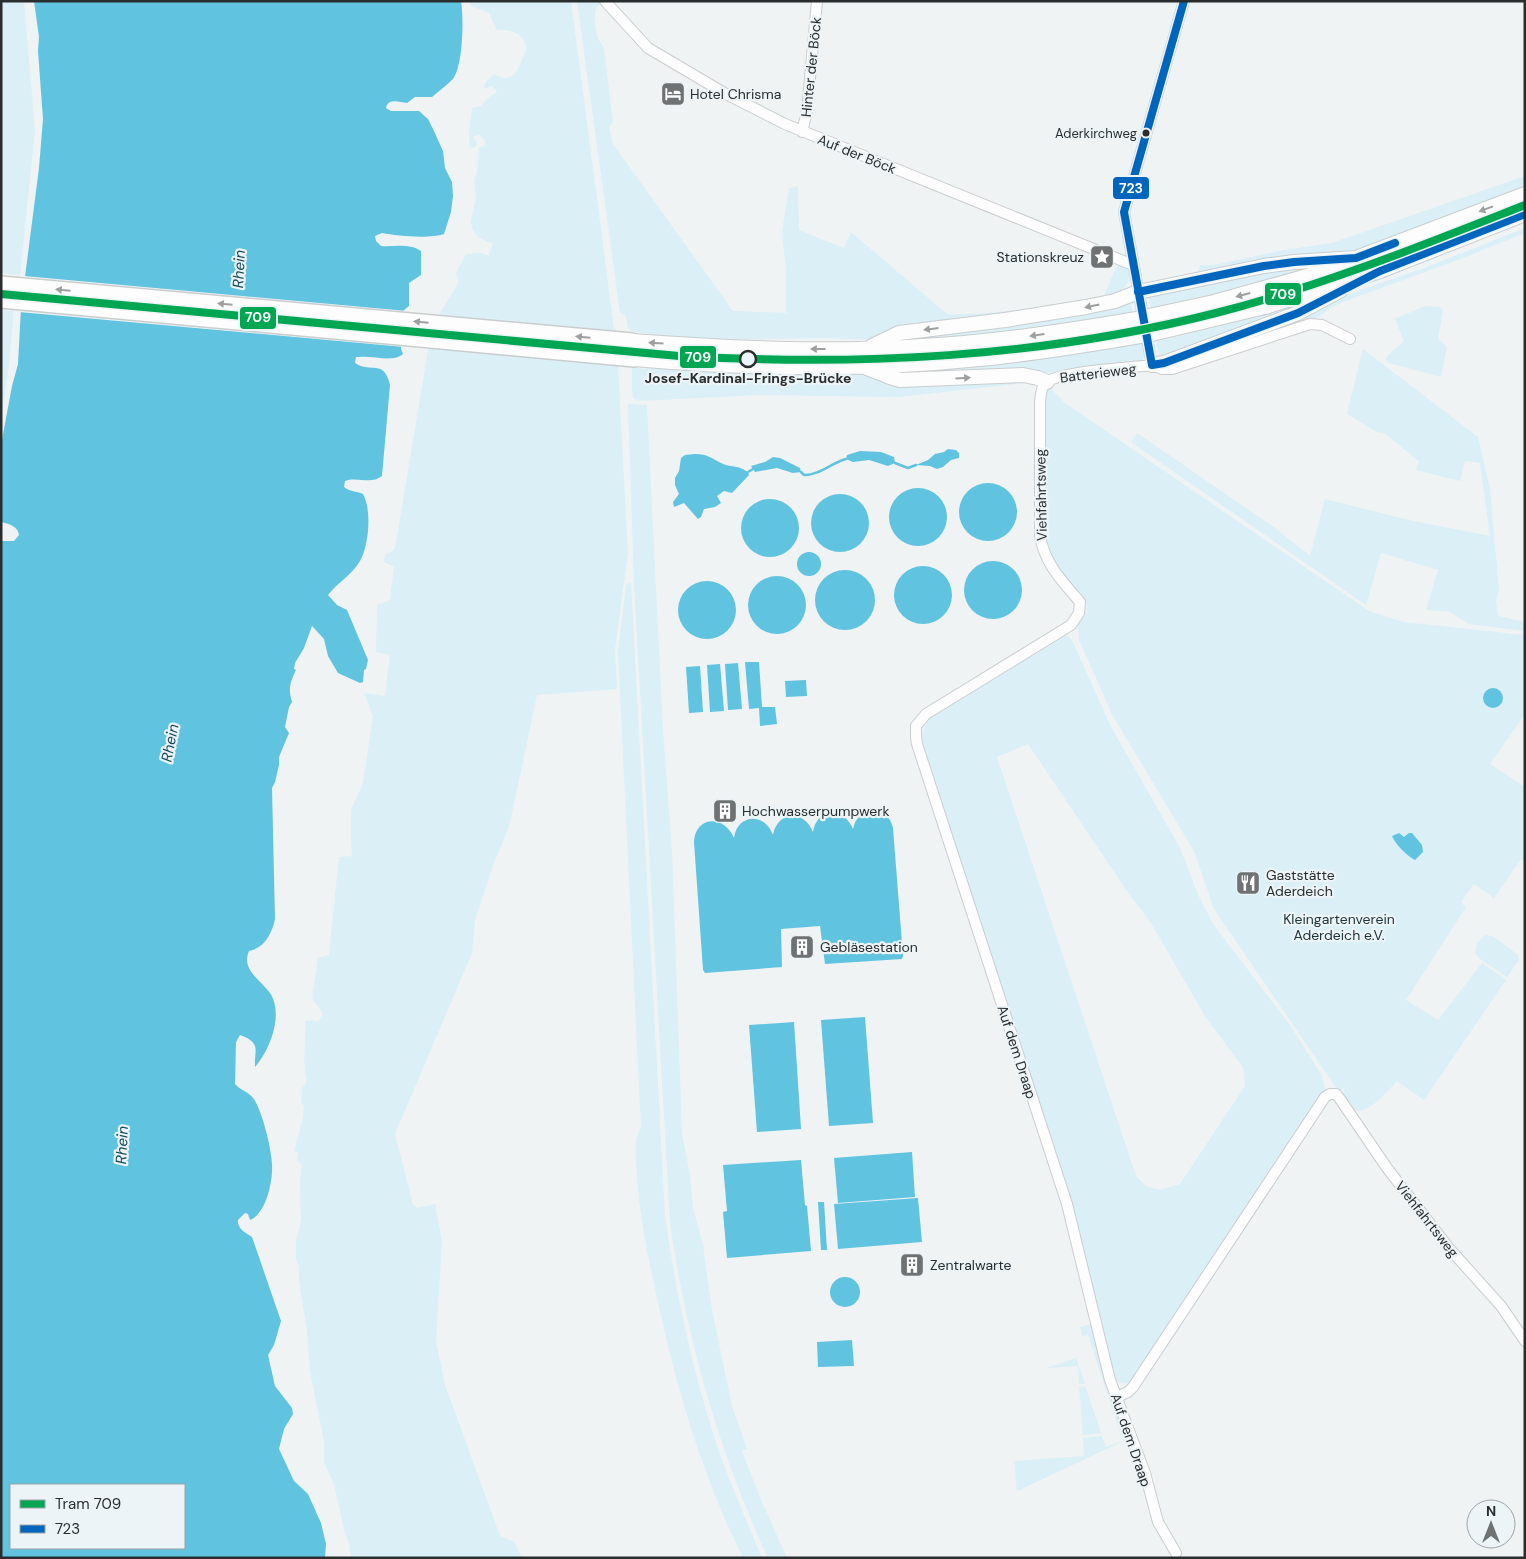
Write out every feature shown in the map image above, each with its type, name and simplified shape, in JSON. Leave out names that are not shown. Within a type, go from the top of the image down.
[{"type":"highway","points":[[1,284],[632,341]]},
{"type":"highway","points":[[1,300],[634,359]]},
{"type":"main road","points":[[632,341],[725,347],[867,349],[985,341],[1051,333],[1143,318],[1261,290],[1356,258],[1525,194]]},
{"type":"main road","points":[[634,359],[717,366],[864,366],[977,360],[1146,335],[1265,307],[1380,271],[1525,214]]},
{"type":"main road","points":[[867,349],[899,334],[1086,307],[1115,301],[1138,292],[1264,266],[1356,258]]},
{"type":"main road","points":[[1152,366],[1298,313],[1380,271]]},
{"type":"main road","points":[[864,366],[875,372],[900,380],[1023,375],[1047,382]]},
{"type":"street","name":"Auf der Böck","points":[[605,1],[648,48],[726,94],[802,132],[1133,265]]},
{"type":"street","name":"Hinter der Böck","points":[[802,132],[807,111],[817,1]]},
{"type":"street","points":[[1152,366],[1124,212],[1184,1]]},
{"type":"street","name":"Batterieweg","points":[[1047,382],[1067,374],[1152,366],[1172,369],[1310,324],[1322,325],[1350,339]]},
{"type":"street","name":"Viehfahrtsweg","points":[[1047,382],[1042,389],[1040,401],[1040,535],[1041,545],[1052,569],[1081,604],[1077,618],[1071,625]]},
{"type":"street","name":"Auf dem Draap","points":[[1071,625],[926,714],[916,726],[916,737],[1067,1204],[1104,1359],[1145,1473],[1158,1522],[1176,1553]]},
{"type":"street","name":"Viehfahrtsweg","points":[[1117,1397],[1128,1392],[1133,1387],[1325,1097],[1330,1094],[1334,1094],[1340,1099],[1387,1168],[1448,1247],[1496,1299],[1525,1341]]},
{"type":"green space","points":[[1,1],[24,1],[35,130],[20,275],[1,273]]},
{"type":"green space","points":[[470,1],[571,1],[614,329],[616,330],[628,553],[615,649],[617,689],[537,695],[509,827],[494,863],[475,920],[472,953],[395,1134],[413,1205],[417,1208],[436,1204],[442,1240],[436,1342],[445,1385],[500,1536],[514,1542],[522,1558],[352,1558],[334,1484],[324,1463],[324,1441],[310,1371],[299,1267],[296,1259],[296,1242],[301,1220],[300,1182],[302,1165],[297,1161],[298,1152],[294,1151],[303,1118],[302,1089],[307,1080],[304,1066],[305,1021],[312,1020],[318,1022],[323,1014],[312,998],[318,958],[329,955],[339,857],[352,856],[351,810],[363,783],[373,716],[364,693],[385,696],[390,655],[376,652],[377,605],[390,600],[394,567],[384,562],[385,555],[395,549],[428,350],[440,313],[459,282],[456,273],[466,254],[481,253],[489,256],[493,243],[487,242],[476,235],[472,228],[471,221],[476,198],[474,180],[477,172],[479,148],[485,145],[485,140],[478,134],[473,137],[477,142],[476,146],[470,149],[469,134],[472,108],[481,106],[497,92],[492,86],[484,89],[485,83],[494,74],[505,78],[513,76],[526,52],[525,42],[522,37],[507,30],[497,30],[489,13],[471,6]]},
{"type":"green space","points":[[577,1],[599,1],[601,3],[596,8],[595,24],[597,34],[604,48],[613,122],[609,127],[613,144],[733,311],[786,313],[786,272],[782,232],[789,188],[798,186],[799,230],[844,248],[851,232],[947,314],[1006,311],[1104,296],[1118,262],[1126,265],[1130,272],[1129,281],[1119,294],[1131,301],[1132,312],[1087,323],[1013,333],[904,341],[825,338],[678,339],[631,331],[628,328],[626,316],[620,312]]},
{"type":"green space","points":[[1525,176],[1525,189],[1355,256],[1213,298],[1151,308],[1146,288],[1197,275],[1200,265],[1214,265],[1284,250],[1332,243]]},
{"type":"green space","points":[[1525,228],[1525,233],[1334,306],[1314,320],[1194,360],[1326,302],[1427,267]]},
{"type":"green space","points":[[1316,300],[1160,357],[1156,342]]},
{"type":"green space","points":[[1425,306],[1440,307],[1443,311],[1438,339],[1447,347],[1441,377],[1389,363],[1386,360],[1387,356],[1404,341],[1395,319]]},
{"type":"green space","points":[[14,308],[9,365],[1,418],[1,310],[10,311]]},
{"type":"green space","points":[[1142,339],[1145,354],[1142,361],[1135,363],[1043,373],[1024,383],[899,397],[758,395],[639,401],[633,398],[632,390],[632,367],[644,369],[658,365],[784,372]]},
{"type":"green space","points":[[1363,349],[1478,437],[1490,489],[1499,591],[1496,601],[1498,616],[1525,622],[1525,631],[1469,624],[1448,611],[1426,610],[1438,570],[1381,553],[1366,605],[1131,442],[1137,433],[1275,528],[1310,556],[1325,499],[1413,521],[1490,536],[1480,463],[1465,461],[1460,481],[1416,470],[1419,461],[1384,433],[1377,432],[1347,414]]},
{"type":"green space","name":"Kleingartenverein Aderdeich e.V.","points":[[1051,389],[1065,403],[1369,611],[1403,622],[1525,635],[1525,714],[1490,764],[1525,787],[1525,861],[1521,859],[1494,898],[1474,884],[1461,902],[1466,907],[1406,1000],[1438,1020],[1482,963],[1506,980],[1424,1100],[1397,1081],[1372,1106],[1366,1109],[1354,1110],[1341,1101],[1345,1086],[1339,1092],[1214,909],[1194,851],[1112,714],[1079,640],[1078,625],[1087,611],[1086,603],[1051,560],[1044,541],[1044,397],[1048,390]]},
{"type":"green space","points":[[628,404],[647,405],[663,731],[672,851],[682,1134],[690,1175],[693,1208],[703,1245],[712,1310],[732,1406],[747,1449],[742,1451],[787,1558],[768,1558],[734,1477],[695,1351],[685,1309],[670,1222],[634,584]]},
{"type":"green space","points":[[631,583],[665,1216],[684,1323],[703,1401],[722,1460],[762,1558],[743,1558],[714,1493],[690,1426],[671,1357],[641,1218],[636,1150],[638,1132],[641,1127],[618,652],[626,585]]},
{"type":"green space","points":[[1063,635],[1069,637],[1110,725],[1180,848],[1198,895],[1213,924],[1290,1025],[1322,1076],[1326,1092],[1133,1381],[1129,1383],[1121,1383],[1112,1374],[1097,1312],[922,740],[927,723],[938,710]],"holes":[[[1028,744],[1127,891],[1151,923],[1205,1016],[1244,1069],[1245,1086],[1180,1184],[1160,1190],[1146,1186],[1136,1176],[997,757]]]},
{"type":"green space","points":[[1485,935],[1493,936],[1518,955],[1519,960],[1507,977],[1480,959],[1475,953],[1477,943]]},
{"type":"green space","points":[[1091,1324],[1106,1387],[1128,1439],[1017,1491],[1014,1461],[1084,1456],[1083,1438],[1102,1436],[1106,1447],[1123,1441],[1088,1335],[1082,1336],[1080,1327]]},
{"type":"green space","points":[[1076,1358],[1085,1384],[1079,1384],[1078,1366],[1047,1368]]},
{"type":"green space","points":[[1085,1386],[1101,1433],[1083,1435],[1079,1387]]},
{"type":"water","name":"Rhein","points":[[34,1],[461,1],[461,53],[453,79],[432,97],[415,97],[407,103],[391,102],[386,108],[391,111],[419,111],[428,119],[443,151],[445,168],[452,182],[451,212],[444,234],[438,236],[422,237],[382,233],[375,236],[376,241],[381,246],[406,246],[421,251],[421,275],[409,283],[409,306],[403,311],[401,349],[403,354],[394,358],[356,357],[355,363],[361,366],[381,369],[390,385],[382,476],[373,480],[354,479],[345,481],[344,487],[363,494],[366,501],[368,528],[366,546],[357,566],[328,595],[337,605],[347,610],[368,660],[364,670],[363,682],[360,683],[338,673],[328,656],[324,639],[312,626],[304,648],[295,663],[294,669],[296,670],[290,689],[292,702],[289,707],[285,727],[289,733],[279,757],[279,765],[272,788],[275,919],[267,939],[259,947],[249,951],[247,958],[249,969],[270,993],[274,1002],[276,1011],[275,1021],[270,1042],[261,1060],[255,1067],[256,1052],[254,1044],[240,1035],[236,1042],[235,1084],[251,1096],[260,1111],[266,1130],[272,1165],[270,1188],[260,1211],[256,1217],[250,1220],[248,1214],[245,1213],[238,1220],[238,1223],[242,1230],[252,1237],[281,1321],[274,1345],[268,1355],[275,1386],[292,1408],[293,1414],[284,1429],[279,1449],[294,1481],[308,1494],[321,1523],[326,1544],[325,1558],[1,1558],[1,541],[14,541],[19,535],[15,527],[1,522],[1,445],[18,364],[21,308],[39,168],[43,119],[38,51],[39,37]]},
{"type":"water","points":[[948,449],[956,450],[959,453],[959,458],[951,460],[943,467],[937,469],[930,466],[916,465],[928,460],[935,454]]},
{"type":"water","points":[[860,451],[881,452],[894,457],[895,463],[888,466],[869,460],[853,462],[846,459],[847,455]]},
{"type":"water","points":[[695,454],[740,468],[748,472],[749,475],[732,493],[724,491],[717,496],[721,503],[715,507],[704,509],[701,517],[698,519],[684,503],[674,507],[673,502],[679,494],[675,485],[675,478],[679,471],[681,458],[685,455]]},
{"type":"water","points":[[773,457],[780,458],[800,468],[801,472],[793,473],[777,468],[755,472],[751,466],[765,462]]},
{"type":"water","points":[[982,483],[994,483],[1009,491],[1017,506],[1017,518],[1009,533],[994,541],[982,541],[967,533],[959,518],[959,506],[967,491]]},
{"type":"water","points":[[912,488],[924,488],[934,492],[943,501],[947,523],[939,538],[924,546],[912,546],[902,542],[893,533],[889,523],[889,511],[893,501],[902,492]]},
{"type":"water","points":[[834,494],[846,494],[861,502],[869,517],[869,529],[861,544],[846,552],[834,552],[819,544],[811,529],[811,517],[819,502]]},
{"type":"water","points":[[764,499],[776,499],[791,507],[799,522],[799,534],[791,549],[776,557],[764,557],[749,549],[741,534],[741,522],[749,507]]},
{"type":"water","points":[[809,552],[817,556],[821,564],[817,572],[809,576],[801,572],[797,564],[801,556]]},
{"type":"water","points":[[987,561],[999,561],[1014,569],[1022,584],[1022,596],[1014,611],[999,619],[987,619],[972,611],[964,596],[964,584],[972,569]]},
{"type":"water","points":[[917,566],[929,566],[944,574],[952,589],[952,601],[944,616],[929,624],[917,624],[902,616],[894,601],[894,589],[902,574]]},
{"type":"water","points":[[845,570],[861,575],[866,579],[870,584],[875,600],[870,616],[866,621],[861,625],[845,630],[829,625],[824,621],[820,616],[815,600],[820,584],[824,579],[829,575]]},
{"type":"water","points":[[771,576],[783,576],[798,584],[806,599],[806,611],[798,626],[783,634],[771,634],[756,626],[748,611],[748,599],[756,584]]},
{"type":"water","points":[[701,581],[713,581],[728,589],[736,604],[736,616],[728,631],[713,639],[701,639],[686,631],[678,616],[678,604],[686,589]]},
{"type":"water","points":[[745,662],[759,662],[762,707],[775,707],[777,724],[760,726],[759,708],[749,709]]},
{"type":"water","points":[[738,663],[742,709],[728,710],[725,664]]},
{"type":"water","points":[[720,664],[724,711],[710,712],[707,665]]},
{"type":"water","points":[[700,666],[703,712],[689,713],[686,667]]},
{"type":"water","points":[[806,680],[807,696],[786,697],[785,681]]},
{"type":"water","points":[[1493,688],[1500,691],[1503,698],[1500,705],[1493,708],[1486,705],[1483,698],[1486,691]]},
{"type":"water","points":[[872,810],[886,815],[893,828],[902,959],[825,964],[820,926],[781,929],[782,967],[705,973],[703,970],[694,842],[699,827],[711,821],[717,822],[724,825],[734,838],[740,824],[752,819],[764,822],[773,835],[780,821],[785,817],[791,816],[804,820],[813,832],[815,824],[820,818],[825,814],[831,813],[844,817],[853,829],[855,822],[860,816]]},
{"type":"water","points":[[1399,833],[1404,837],[1412,833],[1422,845],[1423,852],[1415,860],[1402,850],[1392,836]]},
{"type":"water","points":[[865,1017],[873,1123],[829,1126],[821,1020]]},
{"type":"water","points":[[794,1022],[801,1129],[757,1132],[749,1025]]},
{"type":"water","points":[[912,1152],[915,1197],[838,1203],[834,1158]]},
{"type":"water","points":[[801,1160],[811,1251],[727,1258],[723,1212],[727,1211],[723,1165]]},
{"type":"water","points":[[918,1198],[922,1242],[838,1249],[834,1204]]},
{"type":"water","points":[[818,1202],[824,1202],[827,1250],[821,1250]]},
{"type":"water","points":[[845,1277],[856,1281],[860,1292],[856,1303],[845,1307],[834,1303],[830,1292],[834,1281]]},
{"type":"water","points":[[852,1340],[854,1366],[818,1367],[817,1342]]},
{"type":"pier","name":"Josef-Kardinal-Frings-Brücke","points":[[24,276],[407,311],[404,347],[19,312]]},
{"type":"waterway","points":[[801,472],[804,475],[815,473],[846,459]]},
{"type":"waterway","points":[[895,463],[908,468],[916,465]]},
{"type":"waterway","points":[[748,472],[753,469]]},
{"type":"tram line","name":"709","points":[[1,294],[679,356],[814,360],[882,359],[1016,349],[1083,340],[1150,328],[1216,313],[1333,278],[1525,205]]},
{"type":"transit line","name":"723","points":[[1184,1],[1124,212],[1152,365],[1164,363],[1298,313],[1380,271],[1525,214]]},
{"type":"transit line","name":"723","points":[[1138,292],[1264,266],[1356,258],[1395,243]]},
{"type":"place","name":"Hotel Chrisma","points":[[673,94]]},
{"type":"place","name":"Aderkirchweg","points":[[1146,133]]},
{"type":"place","name":"Stationskreuz","points":[[1102,257]]},
{"type":"place","name":"Josef-Kardinal-Frings-Brücke","points":[[748,359]]},
{"type":"place","name":"Hochwasserpumpwerk","points":[[725,811]]},
{"type":"place","name":"Gaststätte Aderdeich","points":[[1248,883]]},
{"type":"place","name":"Gebläsestation","points":[[802,947]]},
{"type":"place","name":"Zentralwarte","points":[[912,1265]]}]
